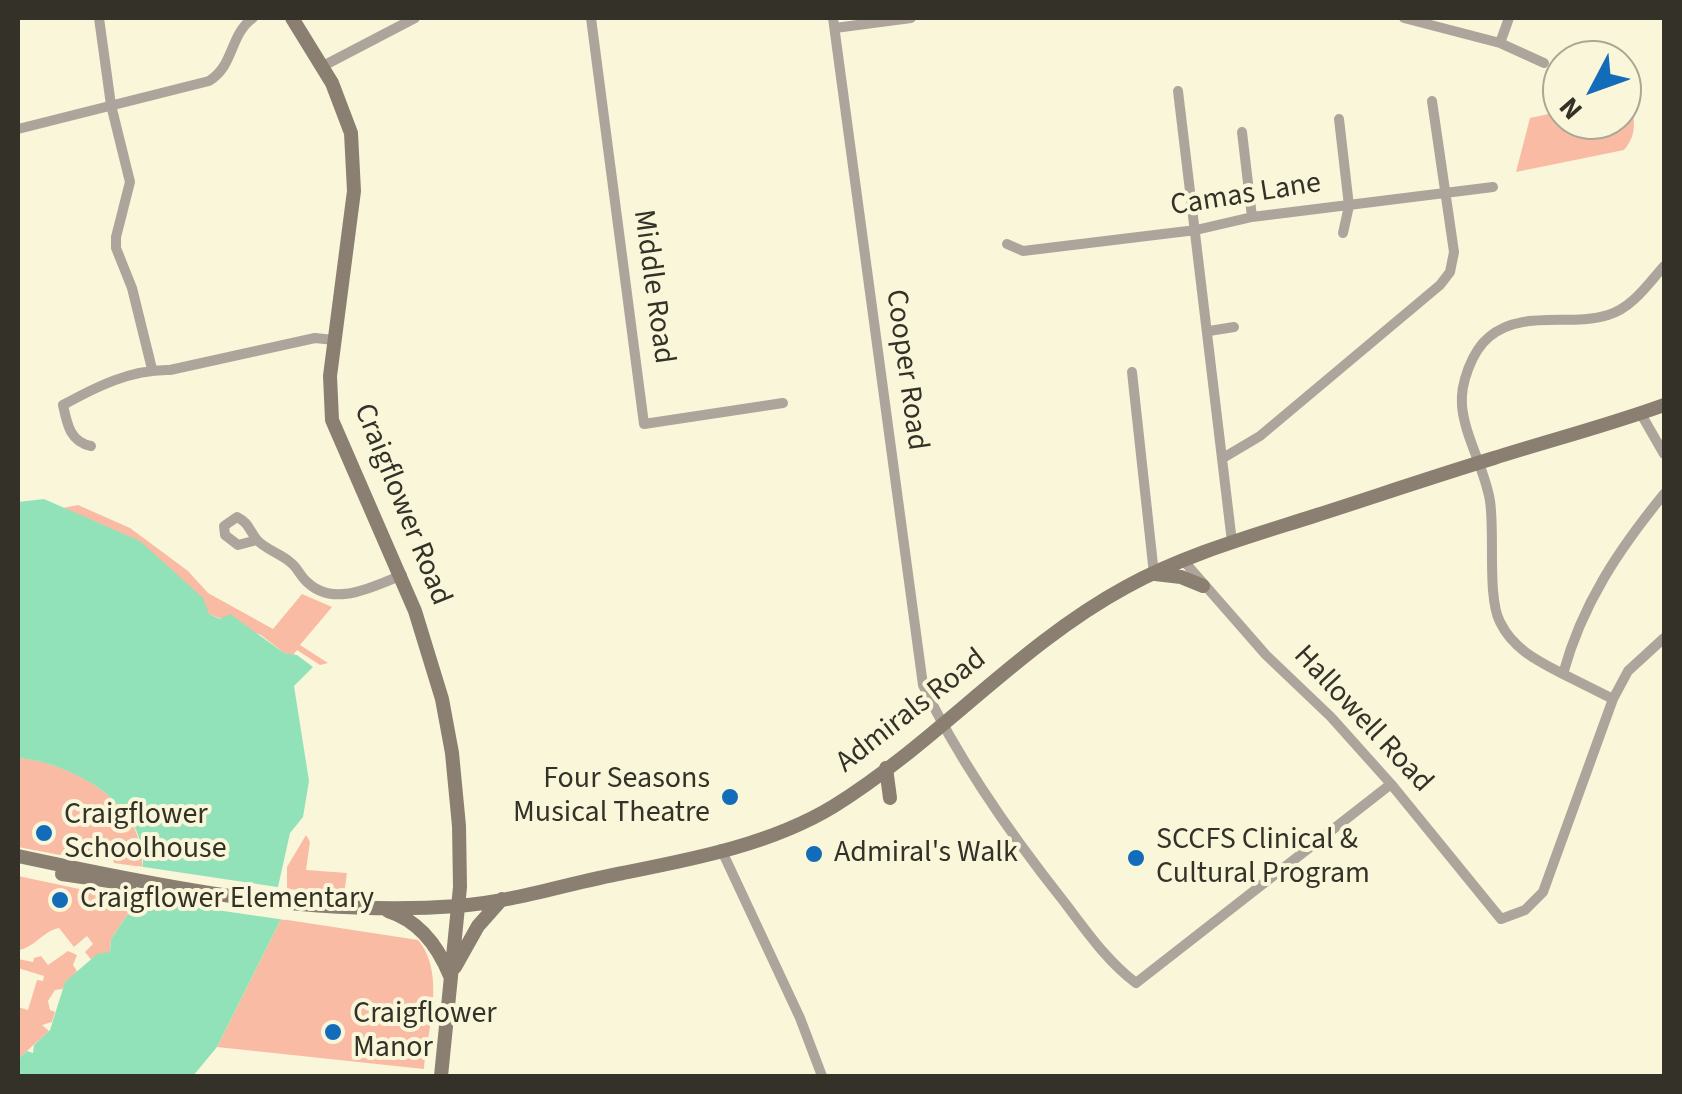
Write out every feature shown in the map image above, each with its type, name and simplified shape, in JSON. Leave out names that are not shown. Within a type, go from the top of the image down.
[{"type":"main road","name":"Craigflower Road","points":[[292,18],[323,66],[346,117],[354,164],[328,397],[332,420],[402,575],[429,651],[450,743],[459,826],[458,906],[441,1076]]},
{"type":"main road","name":"Admirals Road","points":[[18,860],[115,879],[299,906],[382,908],[458,906],[721,849],[806,822],[886,768],[1060,630],[1124,588],[1182,559],[1664,406]]},
{"type":"main road","points":[[1154,574],[1181,577],[1203,586]]},
{"type":"main road","points":[[863,785],[890,798],[886,768]]},
{"type":"main road","points":[[450,977],[478,926],[503,898]]},
{"type":"main road","points":[[382,908],[425,932],[450,977]]},
{"type":"street","points":[[100,18],[112,106],[130,182],[116,248],[132,288],[152,370]]},
{"type":"street","points":[[18,128],[214,78],[228,65],[239,32],[253,18]]},
{"type":"street","points":[[323,66],[416,18]]},
{"type":"street","name":"Middle Road","points":[[591,18],[644,424],[783,403]]},
{"type":"street","points":[[834,23],[911,18]]},
{"type":"street","points":[[1404,18],[1500,43],[1542,62]]},
{"type":"street","points":[[1500,43],[1509,18]]},
{"type":"street","name":"Cooper Road","points":[[834,23],[923,685],[941,726],[1027,855],[1109,960],[1136,983],[1391,784]]},
{"type":"street","points":[[1178,91],[1232,542]]},
{"type":"street","points":[[1223,458],[1260,436],[1440,285],[1450,272],[1454,252],[1432,100]]},
{"type":"street","points":[[1339,118],[1349,206],[1343,233]]},
{"type":"street","points":[[1242,132],[1252,218]]},
{"type":"street","name":"Camas Lane","points":[[1007,244],[1023,251],[1492,187]]},
{"type":"street","points":[[1664,266],[1631,302],[1608,315],[1516,323],[1489,337],[1469,364],[1462,404],[1490,500],[1493,600],[1499,621],[1526,654],[1613,699],[1628,671],[1664,638]]},
{"type":"street","points":[[1208,331],[1234,327]]},
{"type":"street","points":[[91,446],[81,444],[69,431],[63,405],[101,384],[314,338],[334,340]]},
{"type":"street","points":[[1132,372],[1154,574]]},
{"type":"street","points":[[1641,414],[1664,454]]},
{"type":"street","points":[[1564,674],[1571,646],[1605,572],[1664,494]]},
{"type":"street","points":[[258,540],[287,559],[304,580],[327,594],[342,596],[402,575]]},
{"type":"street","name":"Hallowell Road","points":[[1182,559],[1391,784],[1501,919],[1525,910],[1537,900],[1548,881],[1613,699]]},
{"type":"street","points":[[721,849],[800,1018],[822,1076]]},
{"type":"shaded area","points":[[1542,115],[1542,140],[1630,140],[1624,150],[1516,172],[1530,118]]},
{"type":"shaded area","points":[[44,499],[140,541],[203,598],[209,614],[220,619],[230,614],[284,653],[297,655],[313,667],[294,686],[309,781],[303,817],[290,833],[278,887],[281,919],[217,1047],[193,1076],[18,1076],[18,1059],[27,1051],[33,1053],[34,1045],[50,1030],[65,982],[97,954],[110,952],[111,939],[130,911],[143,859],[130,819],[116,802],[79,776],[18,758],[18,502]]},
{"type":"shaded area","points":[[78,505],[130,528],[188,571],[208,593],[273,629],[302,594],[332,607],[300,645],[328,663],[320,665],[297,650],[293,655],[284,653],[261,635],[209,614],[140,542],[63,508]]},
{"type":"shaded area","points":[[18,758],[61,768],[102,790],[132,824],[140,844],[142,867],[114,863],[113,859],[18,847]]},
{"type":"shaded area","points":[[306,835],[310,842],[306,870],[347,873],[344,894],[287,889],[287,867]]},
{"type":"shaded area","name":"Craigflower Elementary","points":[[18,876],[103,894],[103,905],[121,899],[129,901],[130,911],[111,939],[110,952],[93,962],[85,952],[93,944],[87,936],[74,947],[59,928],[18,950]]},
{"type":"shaded area","points":[[281,919],[418,940],[431,968],[433,985],[424,1069],[217,1047]]},
{"type":"shaded area","points":[[68,951],[77,955],[73,965],[77,971],[48,1001],[50,1010],[55,1012],[52,1022],[42,1025],[49,1031],[18,1059],[18,1007],[28,1010],[37,980],[43,981],[44,976],[18,968],[18,959],[33,962],[41,956],[48,965]]},
{"type":"pier","points":[[137,866],[284,888],[286,920],[125,897]]},
{"type":"place","name":"Four Seasons Musical Theatre","points":[[730,797]]},
{"type":"place","name":"Craigflower Schoolhouse","points":[[44,833]]},
{"type":"place","name":"Admiral's Walk","points":[[814,854]]},
{"type":"place","name":"SCCFS Clinical & Cultural Program","points":[[1136,858]]},
{"type":"place","name":"Craigflower Elementary","points":[[60,900]]},
{"type":"place","name":"Craigflower Manor","points":[[333,1032]]}]
